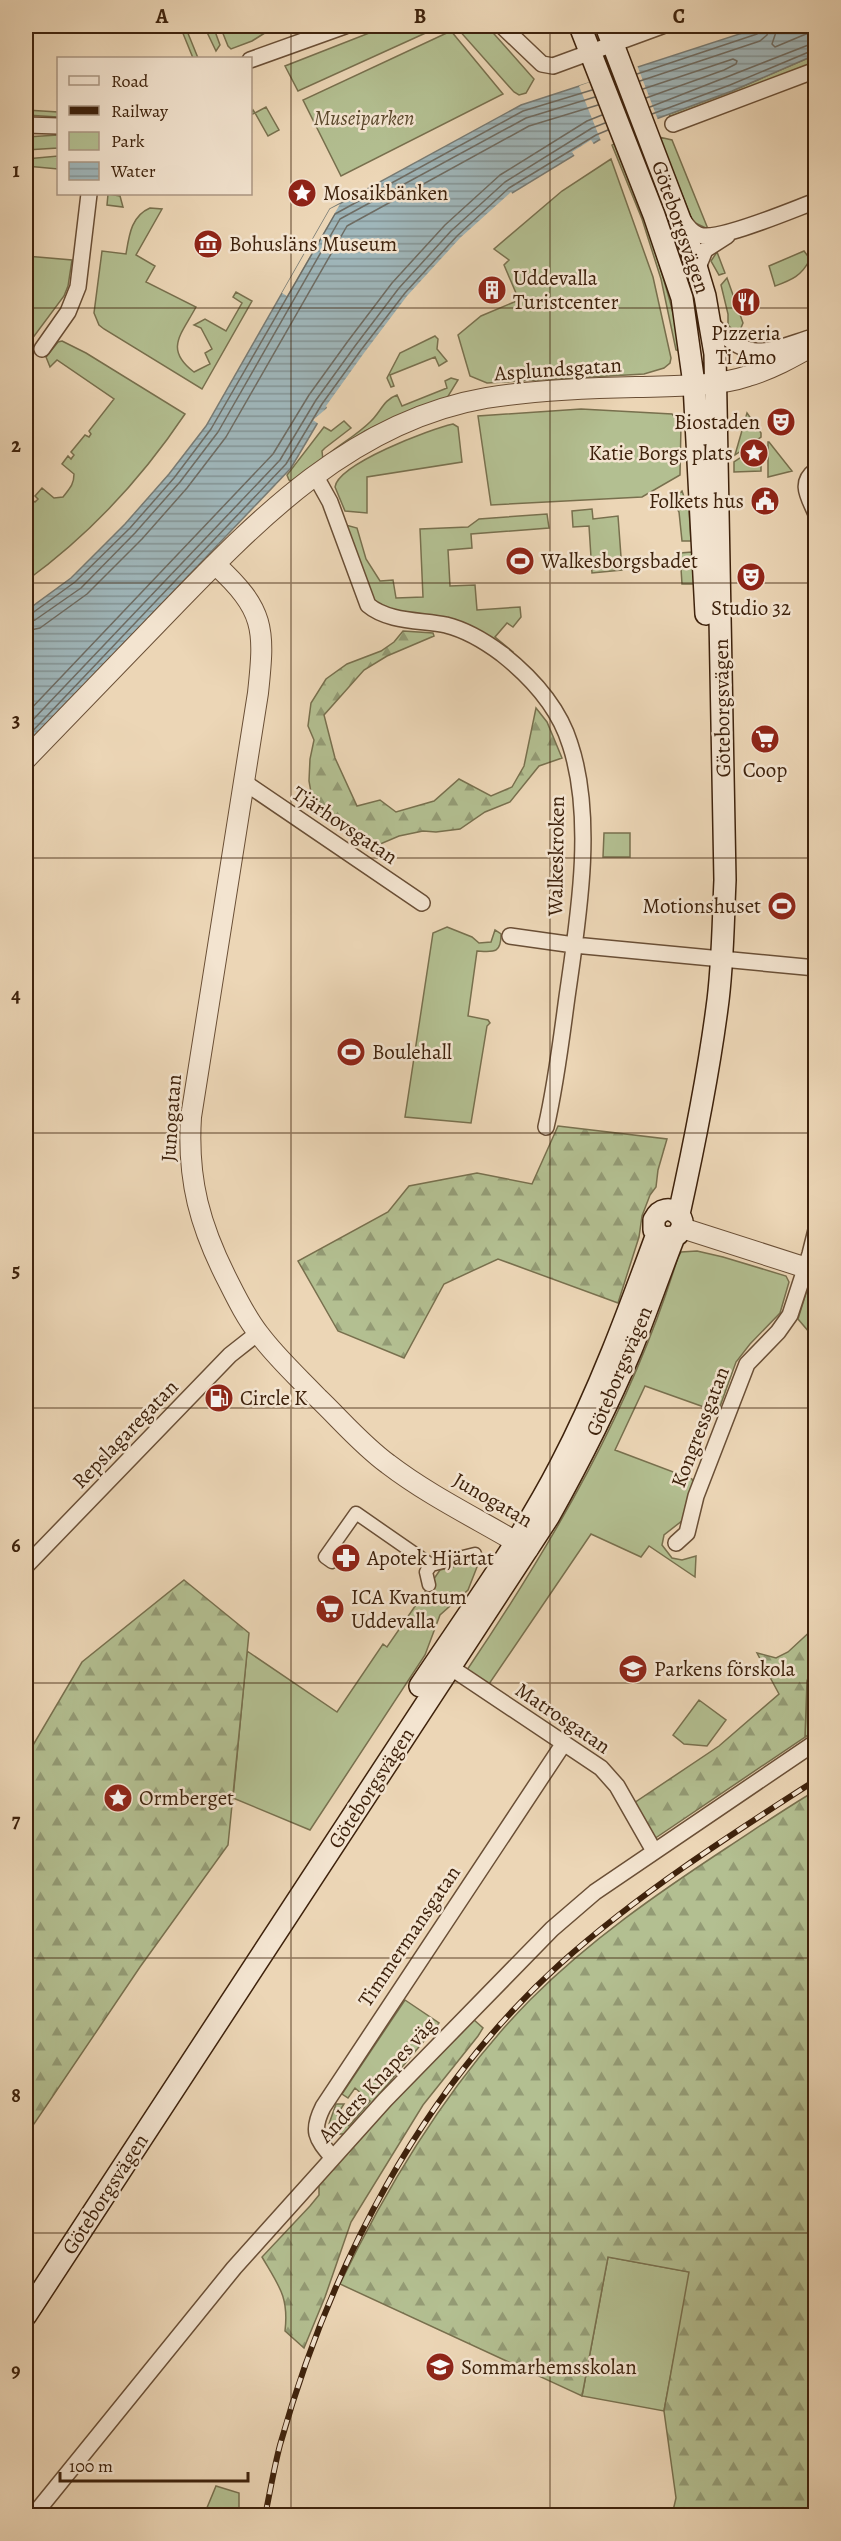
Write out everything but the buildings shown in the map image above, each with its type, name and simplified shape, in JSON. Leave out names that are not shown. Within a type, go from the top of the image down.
[{"type":"main road","name":"Göteborgsvägen","points":[[26,2289],[579,1462],[631,1349],[671,1225],[703,1097],[718,1007],[711,878],[708,656],[694,384],[682,298],[665,243],[580,26]]},
{"type":"main road","name":"Göteborgsvägen","points":[[610,35],[679,215],[697,270],[710,322],[717,381],[725,869],[715,958]]},
{"type":"main road","name":"Göteborgsvägen","points":[[26,2315],[450,1667],[522,1545]]},
{"type":"street","points":[[252,59],[345,26]]},
{"type":"street","points":[[502,26],[542,64],[561,64],[591,53],[610,35],[662,26]]},
{"type":"street","points":[[674,124],[816,70]]},
{"type":"street","points":[[26,125],[57,126]]},
{"type":"street","points":[[42,349],[69,312],[78,287],[88,195]]},
{"type":"street","points":[[679,215],[690,230],[700,236],[737,230],[816,201]]},
{"type":"street","points":[[697,270],[705,250],[737,230]]},
{"type":"street","points":[[710,322],[735,345],[754,352],[774,349],[816,336]]},
{"type":"street","name":"Asplundsgatan","points":[[26,759],[215,564],[263,518],[315,476],[346,454],[384,432],[417,417],[499,396],[694,384],[747,377],[778,365],[816,344]]},
{"type":"street","points":[[816,470],[808,475],[806,483],[806,490],[816,514]]},
{"type":"street","name":"Walkeskroken","points":[[315,476],[334,511],[368,605],[382,614],[447,626],[468,633],[493,648],[527,676],[561,722],[571,744],[576,766],[581,823],[581,873],[574,945],[553,1098],[546,1127]]},
{"type":"street","name":"Junogatan","points":[[215,564],[245,594],[254,608],[263,642],[244,783],[191,1117],[190,1162],[194,1194],[203,1226],[225,1276],[258,1333],[364,1444],[411,1480],[522,1545]]},
{"type":"street","name":"Tjärhovsgatan","points":[[244,783],[422,903]]},
{"type":"street","points":[[510,936],[574,945],[816,968]]},
{"type":"street","points":[[671,1225],[811,1270]]},
{"type":"street","name":"Kongressgatan","points":[[676,1543],[687,1533],[696,1496],[747,1364],[784,1324],[811,1270],[816,1230]]},
{"type":"street","name":"Repslagaregatan","points":[[26,1566],[230,1355],[258,1333]]},
{"type":"street","points":[[332,1562],[325,1557],[356,1513],[431,1565]]},
{"type":"street","points":[[429,1586],[426,1572],[431,1565],[475,1554]]},
{"type":"street","name":"Matrosgatan","points":[[450,1667],[601,1768],[617,1786],[654,1851]]},
{"type":"street","name":"Anders Knapes väg","points":[[33,2516],[226,2277],[332,2157],[572,1910],[654,1851],[816,1742]]},
{"type":"street","name":"Timmermansgatan","points":[[332,2157],[320,2144],[317,2136],[317,2124],[323,2107],[564,1743]]},
{"type":"green space","points":[[180,26],[185,26],[198,57],[193,57]]},
{"type":"green space","points":[[204,26],[213,26],[220,45],[216,51]]},
{"type":"green space","points":[[220,26],[266,26],[268,31],[252,41],[231,49]]},
{"type":"green space","points":[[387,26],[441,26],[298,91],[285,66]]},
{"type":"green space","points":[[487,26],[534,79],[526,93],[519,95],[514,92],[457,28]]},
{"type":"green space","name":"Museiparken","points":[[451,31],[503,94],[341,176],[303,100]]},
{"type":"green space","points":[[815,55],[815,70],[673,124],[669,114],[732,91]]},
{"type":"green space","points":[[266,107],[279,130],[268,136],[255,113]]},
{"type":"green space","points":[[26,110],[57,112],[57,117],[26,115]]},
{"type":"green space","points":[[57,135],[57,148],[26,150],[26,137]]},
{"type":"green space","points":[[659,137],[672,140],[708,229],[693,222]]},
{"type":"green space","points":[[616,143],[645,219],[661,270],[682,349],[679,351],[676,350],[661,279],[642,219],[612,145]]},
{"type":"green space","points":[[57,156],[57,169],[26,166],[26,159]]},
{"type":"green space","points":[[611,159],[653,277],[671,358],[670,363],[664,368],[644,374],[487,383],[470,376],[458,335],[481,316],[519,300],[504,265],[509,260],[494,249],[562,191]]},
{"type":"green space","points":[[108,195],[114,195],[120,196],[123,207],[107,205]]},
{"type":"green space","points":[[150,208],[162,209],[136,255],[155,266],[146,282],[196,307],[178,341],[177,349],[185,364],[194,372],[210,364],[205,353],[212,349],[201,328],[194,325],[205,319],[226,331],[242,303],[233,297],[236,292],[252,301],[202,389],[104,329],[99,325],[94,313],[102,251],[126,254],[135,221]]},
{"type":"green space","points":[[804,251],[810,259],[803,270],[791,279],[775,286],[769,266]]},
{"type":"green space","points":[[717,252],[725,273],[719,275],[711,261]]},
{"type":"green space","points":[[26,256],[72,260],[64,296],[26,347]]},
{"type":"green space","points":[[727,278],[743,323],[738,335],[728,325],[728,314],[721,285]]},
{"type":"green space","points":[[435,336],[438,339],[437,349],[447,361],[439,366],[435,357],[390,375],[394,386],[391,387],[387,378],[400,353]]},
{"type":"green space","points":[[62,341],[86,353],[185,414],[151,461],[113,505],[71,545],[26,581],[26,508],[32,500],[35,502],[38,499],[35,496],[42,488],[54,498],[63,497],[72,484],[74,474],[62,464],[68,456],[71,459],[74,455],[71,452],[85,435],[89,437],[91,434],[89,431],[114,399],[57,360],[50,367],[46,357],[58,342]]},
{"type":"green space","points":[[451,378],[458,380],[447,398],[365,431],[331,454],[366,426],[392,397],[397,395],[402,406],[447,388],[445,381]]},
{"type":"green space","points":[[581,409],[672,414],[681,424],[680,475],[642,497],[491,505],[478,416]]},
{"type":"green space","points":[[747,413],[761,433],[761,437],[735,455]]},
{"type":"green space","points":[[344,421],[351,428],[322,451],[323,460],[294,483],[289,480],[287,475],[324,427],[331,431]]},
{"type":"green space","points":[[453,424],[458,427],[462,462],[367,477],[367,513],[345,511],[335,487],[340,478],[351,468],[406,440]]},
{"type":"green space","points":[[769,442],[792,471],[768,477]]},
{"type":"green space","points":[[761,444],[761,471],[734,472],[734,462]]},
{"type":"green space","points":[[682,491],[689,511],[691,541],[682,541],[679,512],[672,500]]},
{"type":"green space","points":[[592,509],[593,519],[618,516],[622,570],[592,573],[589,526],[573,527],[572,511]]},
{"type":"green space","points":[[547,514],[549,528],[471,534],[472,548],[448,550],[450,586],[475,585],[477,610],[520,607],[521,617],[513,627],[507,623],[495,637],[513,652],[509,656],[497,646],[379,607],[372,597],[346,525],[357,528],[366,559],[380,581],[393,580],[396,598],[423,597],[420,529],[468,527],[479,519]]},
{"type":"green space","points":[[692,552],[694,584],[682,584],[680,553]]},
{"type":"green space","points":[[403,631],[433,633],[434,636],[387,656],[364,670],[324,715],[335,758],[357,806],[380,800],[396,812],[434,801],[459,779],[491,796],[512,787],[524,766],[536,708],[547,722],[562,758],[539,766],[510,802],[485,812],[460,829],[423,831],[399,836],[378,845],[363,841],[326,820],[313,804],[309,781],[314,740],[308,726],[311,703],[326,679],[347,664],[381,651],[394,642]]},
{"type":"green space","points":[[604,833],[630,833],[630,857],[603,857]]},
{"type":"green space","points":[[447,927],[472,937],[479,943],[491,942],[495,930],[501,934],[498,948],[488,952],[477,951],[468,1016],[488,1020],[490,1023],[487,1026],[471,1123],[405,1117],[433,933]]},
{"type":"green space","points":[[558,1126],[667,1139],[658,1170],[656,1187],[650,1195],[642,1216],[639,1237],[618,1303],[498,1259],[444,1284],[404,1358],[338,1331],[298,1261],[388,1212],[409,1186],[477,1173],[532,1184]]},
{"type":"green space","points":[[697,1251],[786,1276],[789,1282],[780,1313],[736,1362],[718,1412],[645,1386],[615,1450],[692,1479],[694,1485],[683,1520],[664,1535],[662,1545],[672,1558],[682,1560],[696,1556],[695,1577],[649,1546],[641,1557],[591,1534],[489,1684],[467,1670],[530,1572],[588,1471],[638,1367],[678,1257],[681,1252]]},
{"type":"green space","points":[[815,1284],[815,1339],[798,1319],[807,1290]]},
{"type":"green space","points":[[476,1561],[477,1567],[468,1590],[440,1615],[425,1655],[310,1830],[233,1798],[247,1651],[337,1712],[383,1644],[387,1647],[440,1570]]},
{"type":"green space","points":[[184,1580],[249,1633],[228,1845],[140,1967],[34,2124],[26,2128],[26,1757],[82,1662]]},
{"type":"green space","points":[[815,1627],[815,1667],[811,1669],[807,1681],[805,1737],[654,1839],[634,1803],[719,1746],[779,1694],[757,1653],[776,1658],[788,1652]]},
{"type":"green space","points":[[815,1667],[815,1730],[805,1737],[807,1681],[811,1669]]},
{"type":"green space","points":[[699,1700],[726,1720],[707,1746],[684,1744],[673,1735]]},
{"type":"green space","points":[[815,1791],[815,2515],[672,2515],[676,2498],[664,2411],[689,2272],[608,2257],[582,2396],[340,2284],[401,2170],[448,2098],[474,2063],[531,1999],[625,1918],[702,1864]]},
{"type":"green space","points":[[405,2000],[439,2023],[346,2134],[335,2134],[329,2124],[336,2104],[344,2104],[337,2115],[349,2126],[370,2101],[355,2088],[348,2098],[342,2094]]},
{"type":"green space","points":[[473,2019],[483,2028],[423,2105],[351,2222],[325,2297],[304,2348],[285,2331],[284,2300],[278,2284],[262,2257],[319,2195],[319,2181],[337,2160]]},
{"type":"green space","points":[[608,2257],[690,2272],[664,2411],[582,2396]]},
{"type":"green space","points":[[216,2486],[239,2493],[239,2515],[204,2515]]},
{"type":"water","points":[[764,26],[815,26],[815,55],[732,91],[599,140],[512,193],[462,240],[409,297],[327,407],[291,468],[26,746],[26,611],[71,578],[125,524],[169,474],[206,426],[330,209],[521,105]]},
{"type":"pier","points":[[637,65],[658,120],[601,141],[579,86]]},
{"type":"pier","points":[[591,140],[595,146],[576,158],[572,152]]},
{"type":"pier","points":[[511,192],[514,196],[464,242],[412,299],[368,356],[320,425],[313,420],[327,408],[326,406],[407,296],[460,238]]},
{"type":"pier","points":[[340,204],[287,296],[282,293],[330,209]]},
{"type":"railway","points":[[265,2516],[280,2445],[325,2312],[354,2248],[387,2185],[424,2125],[465,2067],[510,2014],[560,1964],[590,1938],[684,1867],[816,1780]]},
{"type":"place","name":"Mosaikbänken","points":[[302,193]]},
{"type":"place","name":"Bohusläns Museum","points":[[208,244]]},
{"type":"place","name":"Uddevalla Turistcenter","points":[[492,290]]},
{"type":"place","name":"Pizzeria Ti Amo","points":[[746,302]]},
{"type":"place","name":"Biostaden","points":[[781,422]]},
{"type":"place","name":"Katie Borgs plats","points":[[754,453]]},
{"type":"place","name":"Folkets hus","points":[[765,501]]},
{"type":"place","name":"Walkesborgsbadet","points":[[520,561]]},
{"type":"place","name":"Studio 32","points":[[751,577]]},
{"type":"place","name":"Coop","points":[[765,739]]},
{"type":"place","name":"Motionshuset","points":[[782,906]]},
{"type":"place","name":"Boulehall","points":[[351,1052]]},
{"type":"place","name":"Circle K","points":[[219,1398]]},
{"type":"place","name":"Apotek Hjärtat","points":[[346,1558]]},
{"type":"place","name":"ICA Kvantum Uddevalla","points":[[330,1609]]},
{"type":"place","name":"Parkens förskola","points":[[633,1669]]},
{"type":"place","name":"Ormberget","points":[[118,1798]]},
{"type":"place","name":"Sommarhemsskolan","points":[[440,2367]]}]
